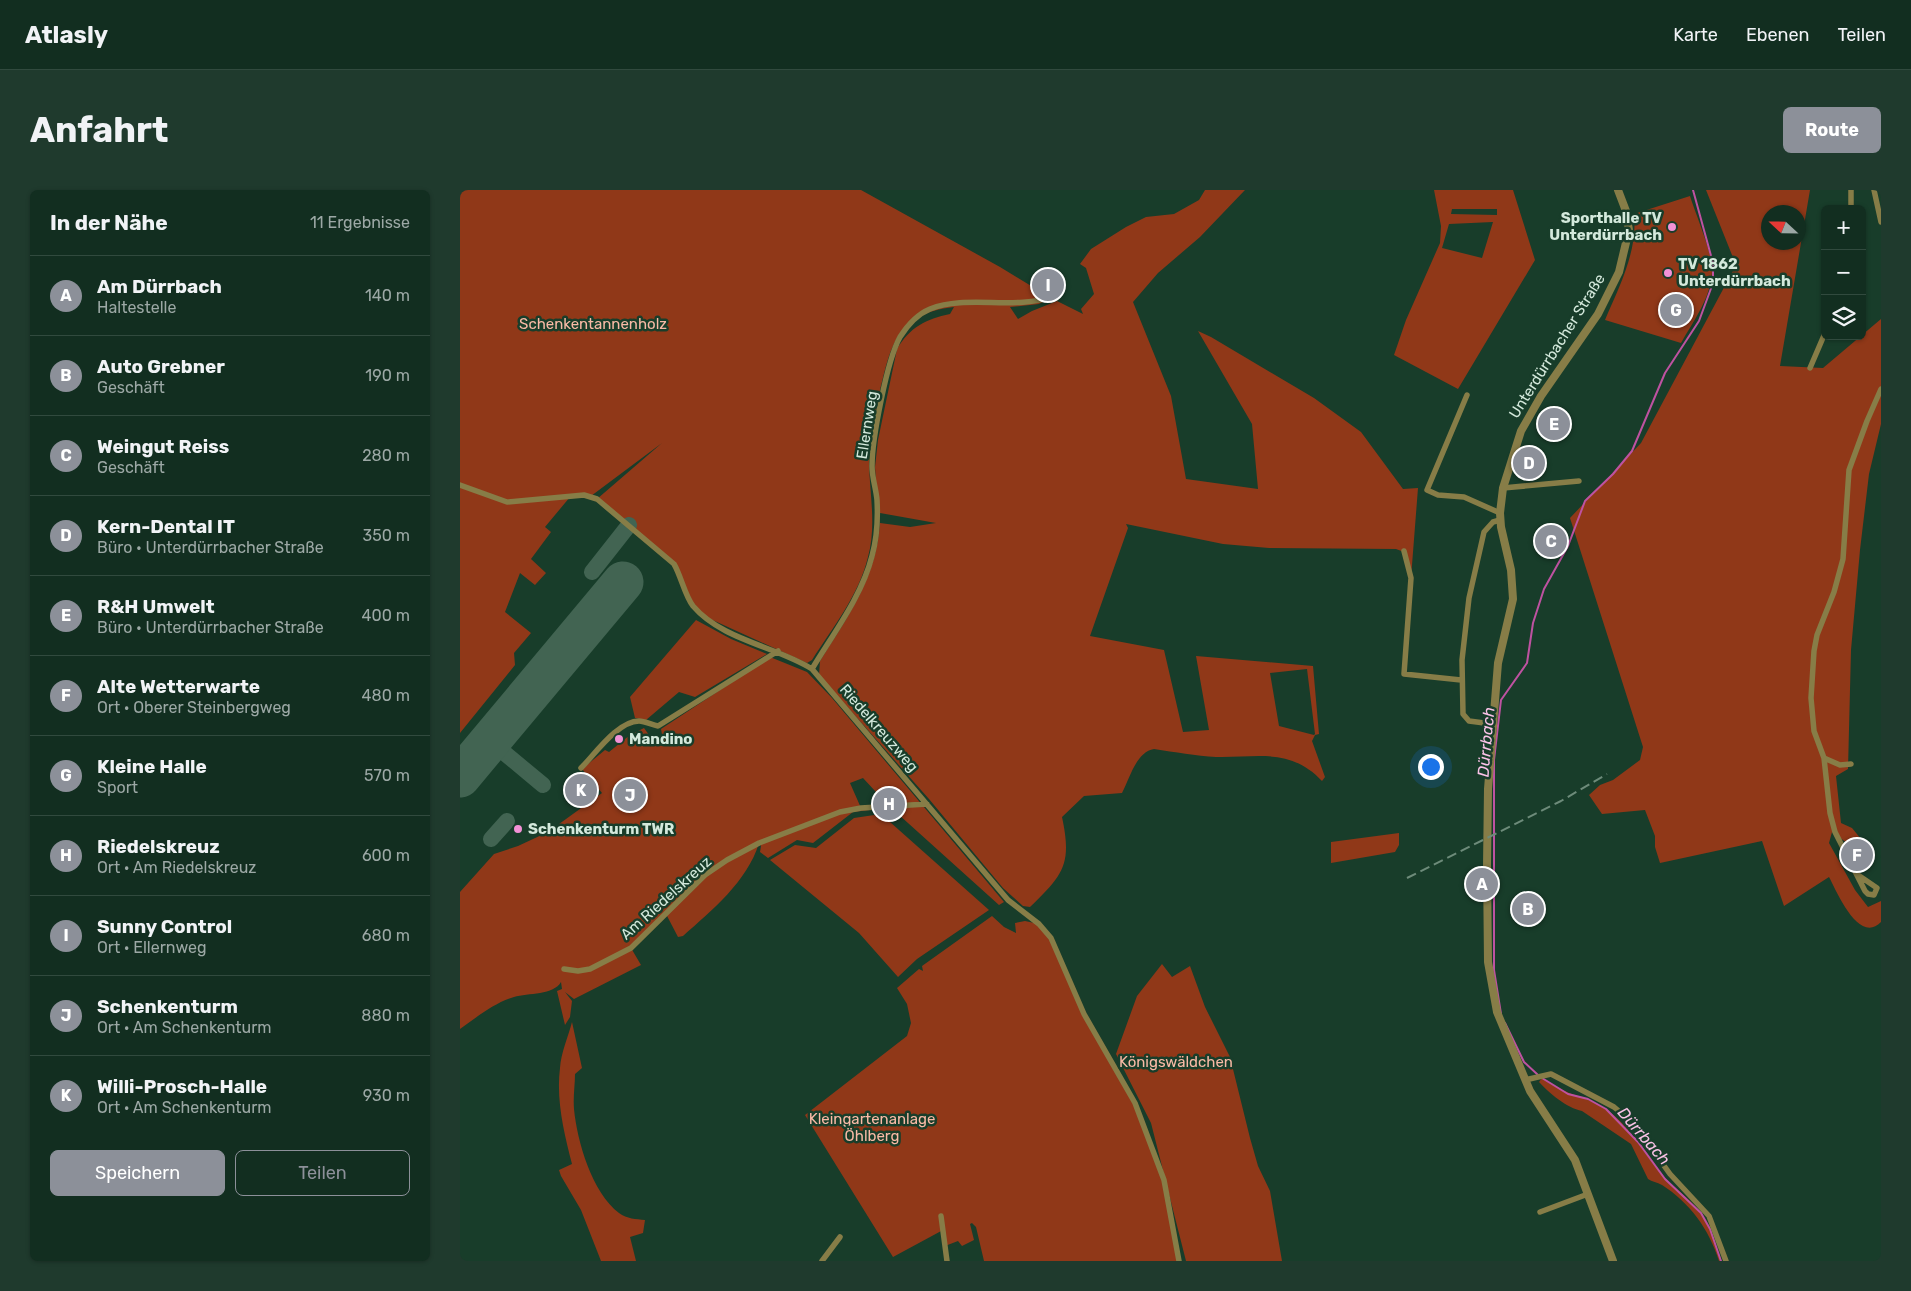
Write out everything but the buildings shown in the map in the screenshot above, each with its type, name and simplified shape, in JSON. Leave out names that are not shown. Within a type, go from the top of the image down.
[{"type":"street","name":"Unterdürrbacher Straße","points":[[1613,1261],[1568,1147],[1540,1107],[1525,1080],[1497,1012],[1489,968],[1488,798],[1492,724],[1498,664],[1514,599],[1511,570],[1500,516],[1503,488],[1521,431],[1541,396],[1598,314],[1619,272],[1629,230],[1626,211],[1618,190]]},
{"type":"street","points":[[1851,190],[1851,205]]},
{"type":"street","points":[[1874,190],[1881,222]]},
{"type":"street","name":"Ellernweg","points":[[812,669],[864,581],[872,558],[877,536],[877,499],[872,465],[873,445],[890,365],[899,339],[914,320],[929,310],[961,304],[1038,302],[1054,296]]},
{"type":"street","points":[[1810,368],[1822,340]]},
{"type":"street","points":[[1858,875],[1835,832],[1830,812],[1824,758],[1814,731],[1811,698],[1814,651],[1843,560],[1849,470],[1881,390]]},
{"type":"street","points":[[1467,396],[1427,490],[1438,495],[1464,497],[1500,516],[1484,532],[1469,598],[1461,680],[1464,717],[1469,721],[1492,724]]},
{"type":"street","points":[[1503,488],[1579,481]]},
{"type":"street","points":[[460,485],[507,502],[584,495],[597,499],[674,564],[692,604],[709,622],[778,651],[812,669]]},
{"type":"street","points":[[1404,552],[1411,578],[1404,674],[1461,680]]},
{"type":"street","points":[[581,768],[601,749],[603,742],[628,723],[639,721],[658,726],[778,651]]},
{"type":"street","name":"Riedelkreuzweg","points":[[812,669],[1008,900],[1039,924],[1059,952],[1084,1014],[1135,1103],[1164,1180],[1179,1261]]},
{"type":"street","points":[[1824,758],[1840,765],[1851,764]]},
{"type":"street","name":"Am Riedelskreuz","points":[[564,968],[578,971],[590,969],[631,948],[705,876],[727,860],[759,843],[840,812],[861,808],[927,804]]},
{"type":"street","points":[[1525,1080],[1551,1074],[1614,1108],[1634,1124],[1670,1174],[1709,1216],[1726,1261]]},
{"type":"street","points":[[1540,1212],[1588,1194]]},
{"type":"street","points":[[942,1216],[948,1261]]},
{"type":"street","points":[[822,1261],[840,1237]]},
{"type":"green space","name":"Schenkentannenholz","points":[[460,190],[861,190],[1000,267],[1051,298],[1039,304],[1010,307],[1018,319],[1057,301],[1083,314],[1081,309],[1094,294],[1086,268],[1080,264],[1091,249],[1146,217],[1174,214],[1199,200],[1205,190],[1245,190],[1200,237],[1158,273],[1133,302],[1171,396],[1186,479],[1258,489],[1252,424],[1198,331],[1314,398],[1361,432],[1403,489],[1418,488],[1411,578],[1404,552],[1396,549],[1269,548],[1223,544],[1126,524],[1128,528],[1090,636],[1164,650],[1183,732],[1209,730],[1196,656],[1313,666],[1319,734],[1315,735],[1312,741],[1325,777],[1322,781],[1310,770],[1298,763],[1272,757],[1216,757],[1154,749],[1148,751],[1138,760],[1122,793],[1084,796],[1062,817],[1066,846],[1062,867],[1051,886],[1030,907],[1023,906],[1003,888],[929,799],[819,675],[820,661],[851,612],[867,579],[873,561],[880,523],[910,527],[936,523],[880,513],[878,510],[875,467],[878,440],[897,349],[907,335],[919,325],[933,318],[950,314],[954,307],[934,311],[919,317],[899,335],[892,347],[879,395],[870,443],[869,471],[872,532],[868,557],[852,598],[812,660],[807,663],[706,617],[691,604],[674,564],[597,499],[662,443],[591,496],[570,497],[545,527],[551,532],[531,559],[546,573],[535,585],[520,573],[505,612],[531,633],[514,653],[515,665],[460,733]],"holes":[[[1307,669],[1315,734],[1279,726],[1270,673]]]},
{"type":"green space","points":[[1434,190],[1513,190],[1535,260],[1458,389],[1394,355],[1406,320],[1440,243],[1441,226]],"holes":[[[1452,209],[1497,209],[1497,215],[1451,214]],[[1493,222],[1482,258],[1442,248],[1449,224]]]},
{"type":"green space","points":[[1706,190],[1810,190],[1806,213],[1806,205],[1761,205],[1761,250],[1800,250],[1780,366],[1823,368],[1856,340],[1866,340],[1866,332],[1881,319],[1881,424],[1869,474],[1860,550],[1851,650],[1848,769],[1836,776],[1841,823],[1852,828],[1861,839],[1847,843],[1832,832],[1829,843],[1855,890],[1868,907],[1881,901],[1881,922],[1873,927],[1865,927],[1857,922],[1843,904],[1829,877],[1784,906],[1762,841],[1660,863],[1655,847],[1655,836],[1645,810],[1602,814],[1589,795],[1600,785],[1613,780],[1640,760],[1643,747],[1570,518],[1641,443],[1736,265]]},
{"type":"green space","name":"TV 1862 Unterdürrbach","points":[[1690,196],[1703,232],[1712,267],[1709,287],[1702,307],[1681,343],[1605,320],[1630,255],[1633,242],[1634,214]]},
{"type":"green space","points":[[696,620],[731,639],[767,654],[695,697],[679,692],[646,720],[635,718],[630,697]]},
{"type":"green space","points":[[770,657],[807,672],[832,698],[1004,902],[999,905],[888,805],[863,778],[850,783],[861,808],[870,810],[853,812],[813,843],[797,840],[768,858],[760,852],[761,846],[759,843],[746,870],[737,883],[717,905],[683,936],[678,937],[666,914],[631,948],[641,965],[574,999],[565,992],[572,1001],[570,1017],[565,1025],[557,991],[562,989],[561,982],[553,989],[514,997],[500,1003],[460,1029],[460,892],[494,854],[518,846],[548,832],[602,793],[582,769],[605,750],[609,752],[630,735],[644,728],[657,746],[663,740],[661,729]]},
{"type":"green space","points":[[881,814],[989,910],[917,959],[898,977],[859,933],[770,860],[795,845],[816,848],[854,818]]},
{"type":"green space","points":[[1399,833],[1399,845],[1395,852],[1331,863],[1331,842]]},
{"type":"green space","name":"Kleingartenanlage Öhlberg","points":[[992,916],[1004,927],[1016,933],[1015,923],[1025,921],[1039,924],[1051,938],[1084,1014],[1135,1103],[1164,1180],[1179,1261],[984,1261],[976,1227],[972,1223],[970,1224],[974,1240],[962,1246],[958,1241],[945,1246],[943,1230],[893,1257],[805,1115],[907,1036],[911,1023],[907,1004],[897,988],[919,969],[923,971],[922,966]]},
{"type":"green space","name":"Königswäldchen","points":[[1162,964],[1172,977],[1190,966],[1205,1007],[1230,1057],[1258,1166],[1270,1191],[1282,1261],[1186,1261],[1151,1123],[1116,1054],[1137,996]]},
{"type":"green space","points":[[572,1022],[582,1068],[575,1074],[574,1105],[582,1151],[594,1180],[609,1204],[625,1216],[645,1220],[643,1233],[630,1237],[636,1261],[601,1261],[581,1210],[559,1170],[572,1164],[562,1116],[559,1080],[562,1057]]},
{"type":"green space","points":[[1542,1078],[1557,1088],[1604,1108],[1622,1123],[1659,1171],[1702,1215],[1711,1231],[1721,1261],[1719,1261],[1710,1238],[1690,1209],[1672,1192],[1648,1179],[1631,1144],[1582,1111],[1570,1107],[1559,1100],[1539,1082]]},
{"type":"waterway","name":"Dürrbach","points":[[1501,1014],[1494,970],[1494,760],[1501,700],[1527,663],[1533,623],[1544,589],[1568,546],[1585,501],[1613,474],[1632,451],[1665,373],[1699,321],[1713,283],[1713,263],[1693,190]]},
{"type":"waterway","name":"Dürrbach","points":[[1505,1023],[1524,1062],[1538,1075]]},
{"type":"waterway","name":"Dürrbach","points":[[1542,1078],[1568,1094],[1588,1099],[1606,1109],[1638,1142],[1665,1179],[1701,1213],[1710,1229],[1721,1261]]},
{"type":"taxiway","points":[[592,572],[629,525]]},
{"type":"taxiway","points":[[598,596],[606,603]]},
{"type":"taxiway","points":[[490,741],[543,785]]},
{"type":"taxiway","points":[[491,839],[507,821]]},
{"type":"runway","points":[[460,777],[623,582]]},
{"type":"railway","points":[[1407,878],[1561,801],[1607,774]]},
{"type":"place","name":"Sporthalle TV Unterdürrbach","points":[[1672,227]]},
{"type":"place","name":"TV 1862 Unterdürrbach","points":[[1668,273]]},
{"type":"place","name":"Sunny Control","points":[[1048,285]]},
{"type":"place","name":"Kleine Halle","points":[[1676,310]]},
{"type":"place","name":"R&H Umwelt","points":[[1554,424]]},
{"type":"place","name":"Kern-Dental IT","points":[[1529,463]]},
{"type":"place","name":"Weingut Reiss","points":[[1551,541]]},
{"type":"place","name":"Mandino","points":[[619,739]]},
{"type":"place","name":"Willi-Prosch-Halle","points":[[581,790]]},
{"type":"place","name":"Schenkenturm","points":[[630,795]]},
{"type":"place","name":"Riedelskreuz","points":[[889,804]]},
{"type":"place","name":"Schenkenturm TWR","points":[[518,829]]},
{"type":"place","name":"Alte Wetterwarte","points":[[1857,855]]},
{"type":"place","name":"Am Dürrbach","points":[[1482,884]]},
{"type":"place","name":"Auto Grebner","points":[[1528,909]]}]
